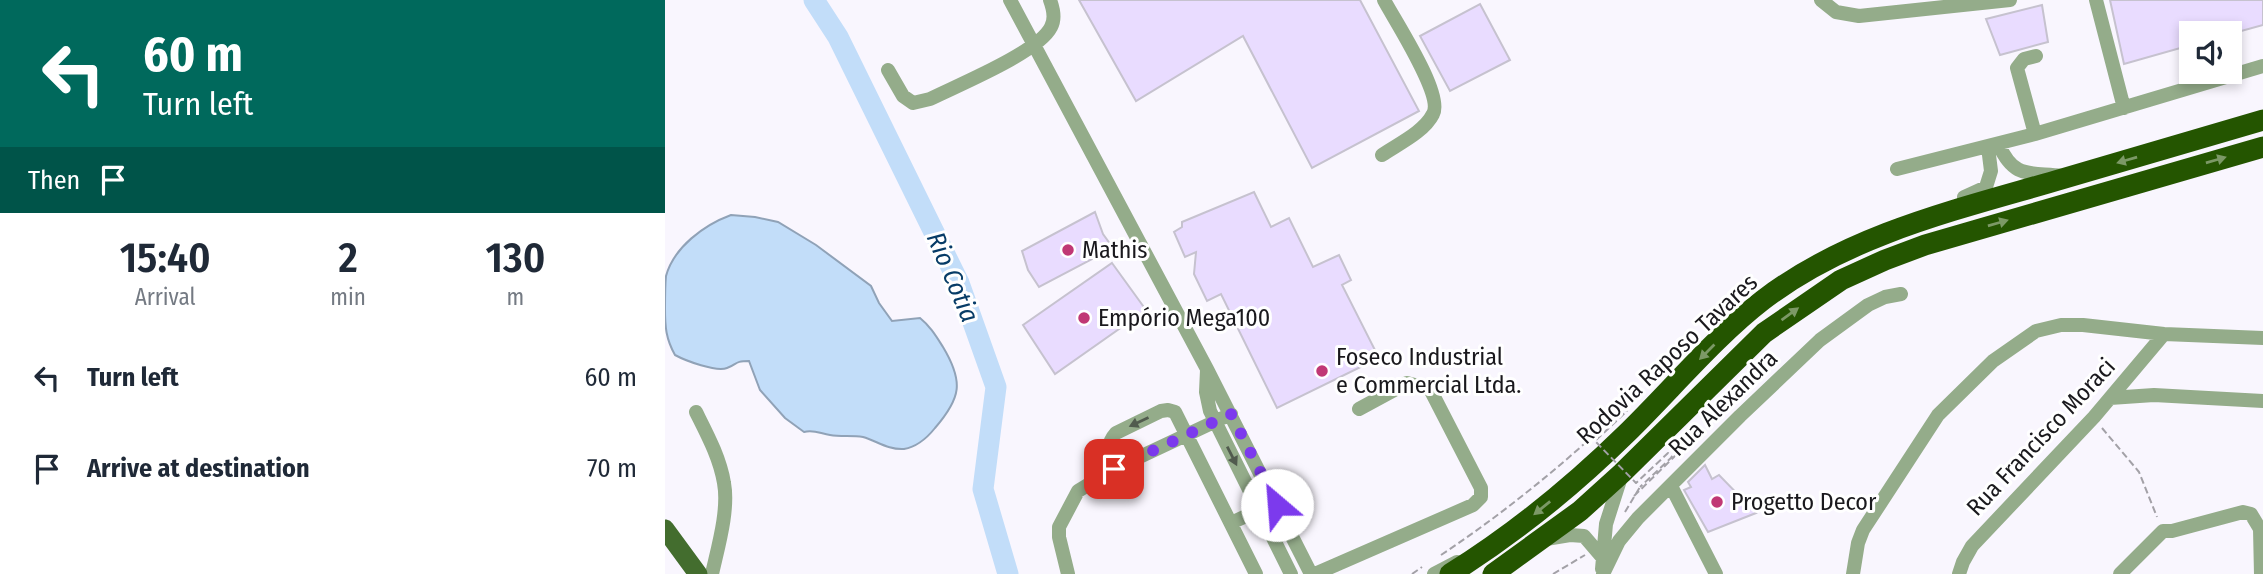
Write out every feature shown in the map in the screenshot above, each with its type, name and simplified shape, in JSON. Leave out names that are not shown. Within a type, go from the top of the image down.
[{"type":"highway","name":"Rodovia Raposo Tavares","points":[[1450,574],[1494,547],[1582,475],[1763,300],[1806,272],[1878,236],[1928,218],[2235,128],[2263,117]]},
{"type":"highway","name":"Rodovia Raposo Tavares","points":[[1493,574],[1580,511],[1764,333],[1841,280],[1925,245],[2263,147]]},
{"type":"main road","points":[[665,529],[698,574]]},
{"type":"street","points":[[1010,0],[1231,414],[1313,574],[1473,505],[1481,498],[1481,488],[1430,389],[1407,383],[1359,410]]},
{"type":"street","points":[[888,70],[902,96],[913,103],[930,99],[1035,46],[1051,27],[1054,15],[1050,0]]},
{"type":"street","points":[[1382,155],[1421,127],[1436,110],[1436,100],[1430,84],[1384,0]]},
{"type":"street","points":[[1821,0],[1836,12],[1859,16],[2010,0]]},
{"type":"street","points":[[2096,0],[2125,108]]},
{"type":"street","points":[[2035,134],[2017,68],[2024,59],[2036,56]]},
{"type":"street","points":[[1898,169],[1993,146],[2263,66]]},
{"type":"street","points":[[1993,146],[2015,169],[2071,177]]},
{"type":"street","points":[[1878,236],[1915,216],[1978,193],[1986,187],[1991,171],[1993,146]]},
{"type":"street","name":"Rua Alexandra","points":[[1602,574],[1619,541],[1671,485],[1820,340],[1868,305],[1885,297],[1901,294]]},
{"type":"street","points":[[1853,574],[1863,530],[1938,415],[1993,361],[2036,331],[2061,325],[2083,325],[2164,334],[2263,338]]},
{"type":"street","name":"Rua Francisco Moraci","points":[[1959,574],[1972,546],[2094,417],[2164,334]]},
{"type":"street","points":[[1207,369],[1207,401],[1215,422],[1291,574]]},
{"type":"street","points":[[2109,398],[2154,395],[2263,401]]},
{"type":"street","points":[[1114,469],[1109,452],[1110,439],[1116,433],[1161,411],[1175,412],[1256,574]]},
{"type":"street","points":[[696,412],[715,452],[725,484],[722,528],[712,574]]},
{"type":"street","points":[[1068,574],[1059,537],[1062,518],[1078,491],[1114,469],[1231,414]]},
{"type":"street","points":[[1602,574],[1599,553],[1622,473]]},
{"type":"street","points":[[1671,485],[1716,574]]},
{"type":"street","points":[[1231,523],[1259,510]]},
{"type":"street","points":[[2120,574],[2163,531],[2243,512],[2251,514],[2260,529],[2261,574]]},
{"type":"street","points":[[1541,540],[1584,536],[1599,553]]},
{"type":"street","points":[[1429,567],[1445,567],[1494,547]]},
{"type":"path","points":[[1412,574],[1429,567],[1512,505],[1623,407],[1627,411],[1595,441],[1628,475],[1636,483],[1668,453],[1672,457],[1640,487]]},
{"type":"path","points":[[2094,417],[2139,472],[2163,531]]},
{"type":"path","points":[[1634,496],[1674,457],[1697,423]]},
{"type":"path","points":[[1553,574],[1599,553]]},
{"type":"water","points":[[731,215],[778,222],[816,245],[871,286],[892,321],[920,318],[930,328],[950,359],[957,389],[950,408],[925,439],[913,446],[898,449],[863,437],[804,432],[785,418],[760,390],[749,361],[738,362],[722,369],[693,363],[675,355],[665,322],[666,276],[670,265],[691,238]]},
{"type":"building","points":[[1079,0],[1360,0],[1419,111],[1312,168],[1243,36],[1136,101]]},
{"type":"building","points":[[2110,0],[2263,0],[2263,25],[2242,31],[2242,21],[2179,21],[2179,48],[2124,64]]},
{"type":"building","points":[[1480,4],[1510,60],[1450,91],[1420,36]]},
{"type":"building","points":[[2042,5],[2048,42],[2000,55],[1986,19]]},
{"type":"building","points":[[1254,192],[1271,227],[1289,218],[1313,267],[1339,255],[1351,280],[1342,285],[1379,358],[1277,408],[1221,294],[1207,301],[1194,274],[1196,252],[1185,257],[1174,232],[1182,227],[1182,222]]},
{"type":"building","name":"Mathis","points":[[1095,212],[1103,234],[1113,248],[1039,287],[1028,270],[1022,251]]},
{"type":"building","name":"Empório Mega100","points":[[1112,263],[1146,310],[1055,374],[1023,325]]},
{"type":"building","name":"Progetto Decor","points":[[1705,465],[1712,479],[1719,475],[1756,513],[1708,532],[1684,490],[1691,487],[1688,482]]},
{"type":"waterway","name":"Rio Cotia","points":[[814,0],[838,37],[959,283],[996,387],[983,489],[1008,574]]},
{"type":"place","name":"Mathis","points":[[1068,250]]},
{"type":"place","name":"Empório Mega100","points":[[1084,318]]},
{"type":"place","name":"Foseco Industrial e Commercial Ltda.","points":[[1322,371]]},
{"type":"place","name":"Progetto Decor","points":[[1717,502]]},
{"type":"route","points":[[1114,469],[1231,414],[1277,505]]}]
